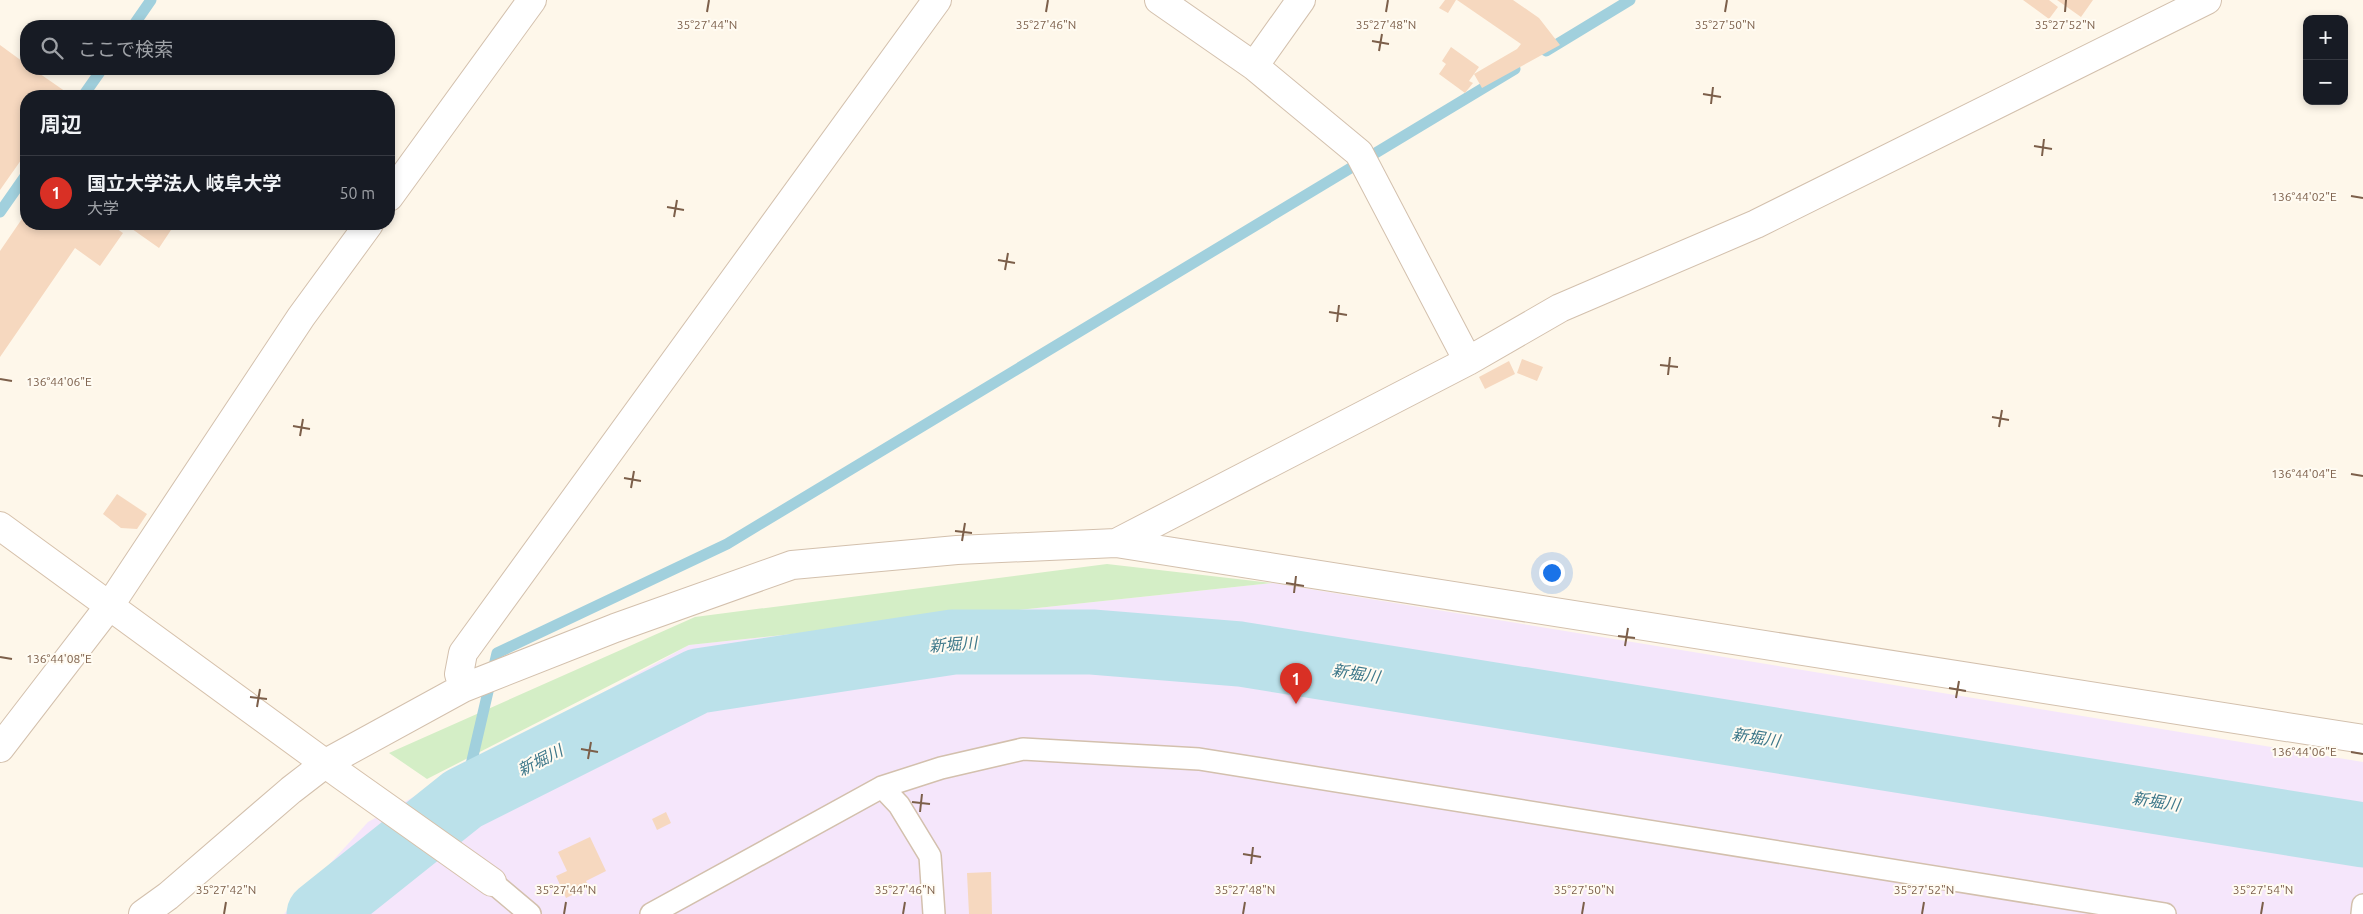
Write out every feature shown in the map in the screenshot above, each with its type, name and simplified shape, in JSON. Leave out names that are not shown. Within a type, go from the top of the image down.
[{"type":"street","points":[[395,189],[532,0]]},
{"type":"street","points":[[463,688],[459,674],[463,653],[936,0]]},
{"type":"street","points":[[1158,0],[1254,66],[1359,153],[1468,361]]},
{"type":"street","points":[[1254,66],[1301,0]]},
{"type":"street","points":[[1116,543],[1468,361],[1560,308],[1756,224],[2207,0]]},
{"type":"street","points":[[0,748],[110,605],[302,317],[365,230]]},
{"type":"street","points":[[0,526],[492,882]]},
{"type":"street","points":[[142,914],[168,896],[291,790],[334,769],[463,688],[615,628],[792,565],[958,550],[1116,543],[2363,739]]},
{"type":"lane","points":[[650,914],[882,787],[941,768],[1023,749],[1199,759],[2165,914]]},
{"type":"lane","points":[[882,787],[899,805],[930,856],[934,914]]},
{"type":"lane","points":[[492,882],[530,914]]},
{"type":"lane","points":[[2362,914],[2363,905]]},
{"type":"shaded area","points":[[1273,583],[2363,762],[2363,914],[284,914],[368,822],[689,645]]},
{"type":"green space","points":[[1107,564],[1273,583],[689,645],[427,779],[389,753],[695,617]]},
{"type":"building","points":[[1445,0],[1456,0],[1448,13],[1439,8]]},
{"type":"building","points":[[1457,0],[1513,0],[1539,18],[1560,45],[1482,88],[1474,74],[1517,49],[1521,44]]},
{"type":"building","points":[[2023,0],[2049,0],[2058,7],[2049,19]]},
{"type":"building","points":[[2057,0],[2093,0],[2081,17]]},
{"type":"building","points":[[0,45],[20,60],[20,75],[42,75],[63,90],[20,90],[20,162],[0,190]]},
{"type":"building","points":[[1451,47],[1479,67],[1469,81],[1473,83],[1465,93],[1439,74],[1446,64],[1442,61]]},
{"type":"building","points":[[20,222],[20,230],[119,230],[123,233],[100,266],[75,248],[0,357],[0,251]]},
{"type":"building","points":[[134,230],[171,230],[159,248]]},
{"type":"building","points":[[1522,359],[1543,367],[1537,381],[1517,373]]},
{"type":"building","points":[[1509,361],[1515,374],[1485,389],[1479,377]]},
{"type":"building","points":[[117,494],[147,514],[137,529],[121,528],[103,514]]},
{"type":"building","points":[[666,812],[671,823],[657,830],[652,819]]},
{"type":"building","points":[[590,837],[606,871],[586,881],[589,887],[566,898],[556,876],[567,871],[558,852]]},
{"type":"building","points":[[991,872],[992,914],[969,914],[967,873]]},
{"type":"waterway","points":[[137,20],[151,0]]},
{"type":"waterway","points":[[1546,51],[1630,0]]},
{"type":"waterway","points":[[463,799],[497,653],[727,544],[1515,69]]},
{"type":"waterway","points":[[87,90],[98,75]]},
{"type":"waterway","points":[[0,212],[20,184]]},
{"type":"waterway","name":"新堀川","points":[[319,914],[463,799],[698,681],[953,642],[1092,642],[1240,654],[2363,835]]},
{"type":"place","name":"国立大学法人 岐阜大学","points":[[1296,704]]}]
